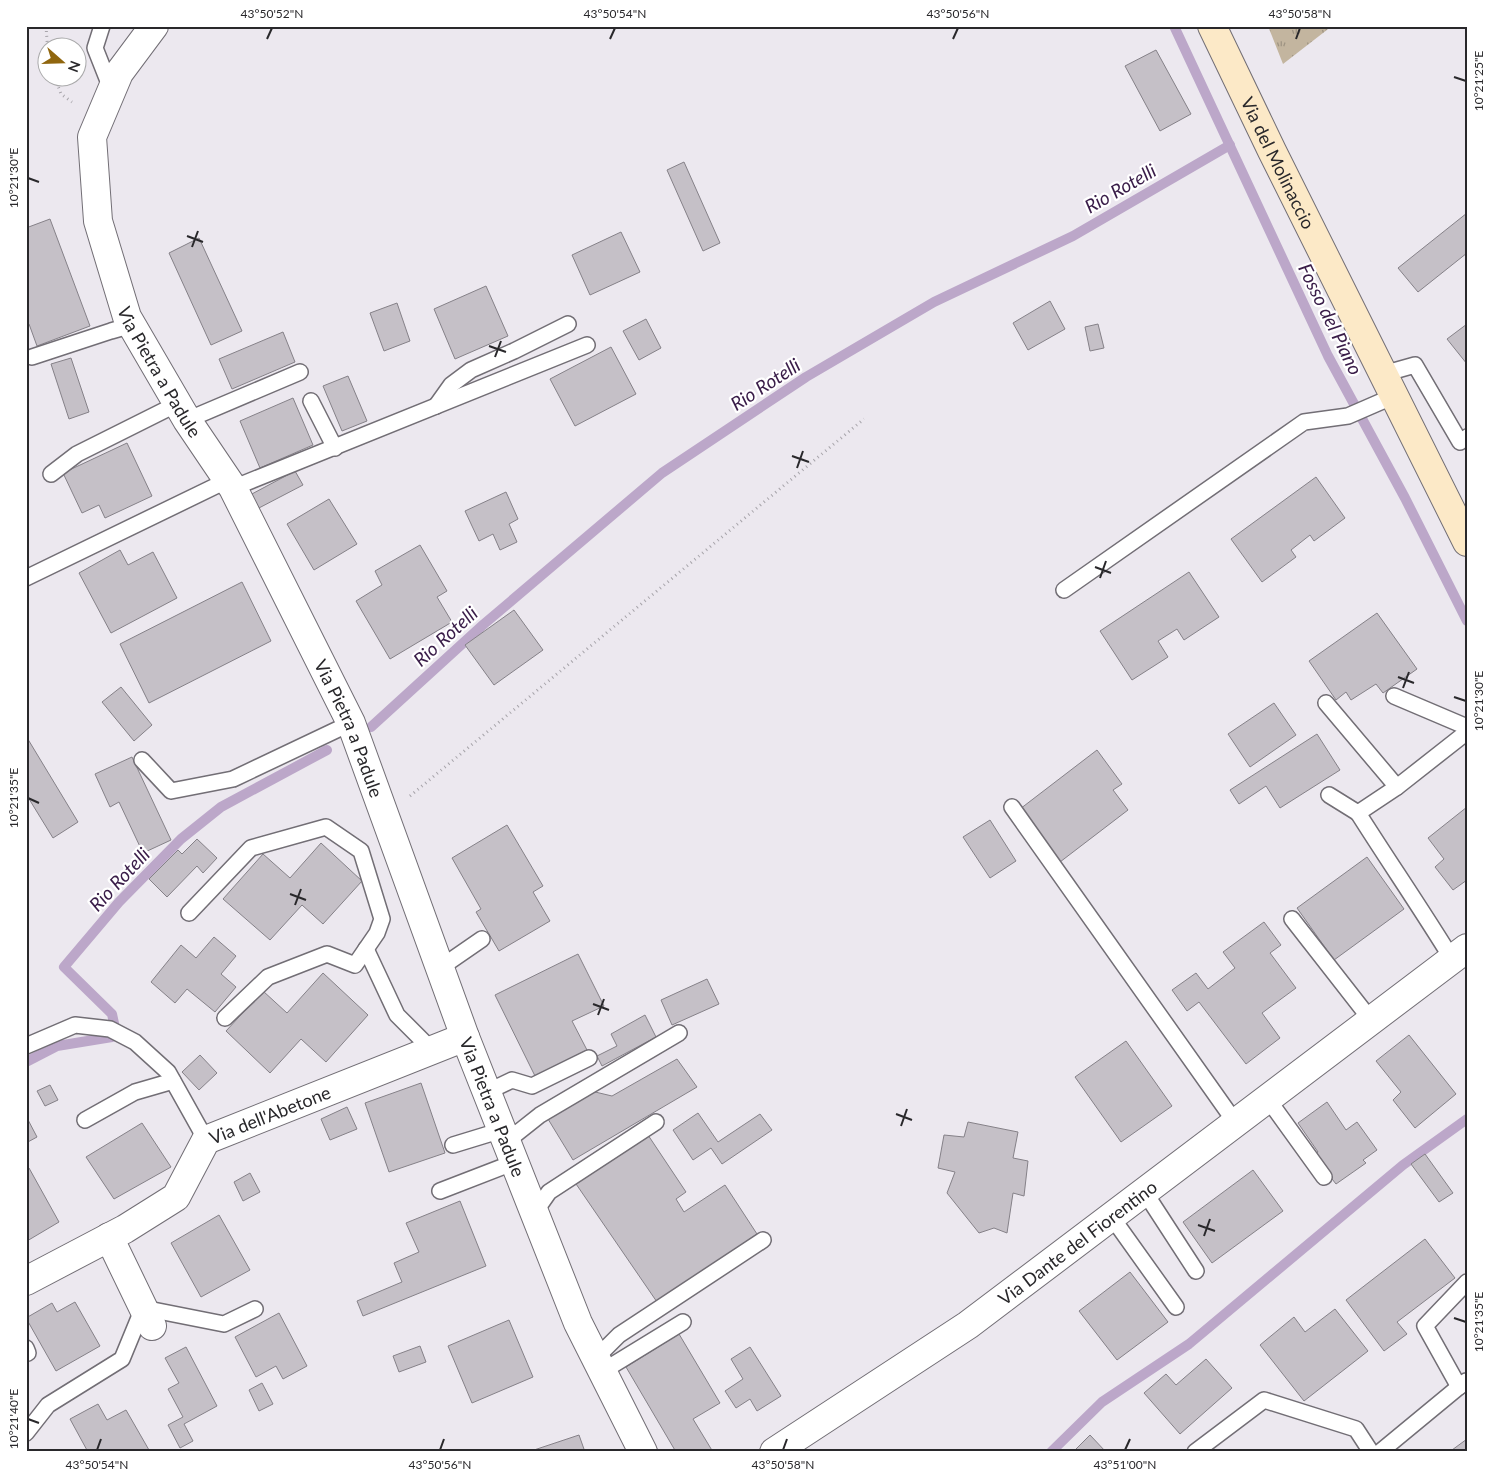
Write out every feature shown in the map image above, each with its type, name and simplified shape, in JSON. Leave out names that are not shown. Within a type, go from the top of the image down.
[{"type":"street","name":"Via Pietra a Padule","points":[[154,26],[119,73],[92,137],[98,220],[128,318],[182,412],[230,484],[351,724],[465,1037],[578,1323],[643,1452]]},
{"type":"street","name":"Via del Molinaccio","points":[[1212,26],[1386,390],[1467,542]]},
{"type":"street","name":"Via Dante del Fiorentino","points":[[774,1452],[968,1324],[1460,954]]},
{"type":"street","name":"Via dell'Abetone","points":[[26,1281],[125,1229],[176,1197],[206,1140],[465,1037]]},
{"type":"street","points":[[109,1237],[148,1317]]},
{"type":"lane","points":[[102,26],[96,48],[112,91]]},
{"type":"lane","points":[[436,406],[452,385],[471,370],[568,324]]},
{"type":"lane","points":[[32,357],[132,325]]},
{"type":"lane","points":[[26,578],[230,484],[335,448],[587,345]]},
{"type":"lane","points":[[1064,590],[1304,422],[1348,416],[1386,390],[1415,366],[1460,442],[1467,437]]},
{"type":"lane","points":[[51,474],[77,454],[182,412],[300,372]]},
{"type":"lane","points":[[311,401],[335,448]]},
{"type":"lane","points":[[1394,696],[1467,726]]},
{"type":"lane","points":[[1326,703],[1396,787]]},
{"type":"lane","points":[[142,760],[170,791],[233,780],[351,724]]},
{"type":"lane","points":[[1358,813],[1396,787],[1467,732]]},
{"type":"lane","points":[[1329,795],[1358,813],[1392,868],[1429,920],[1460,954]]},
{"type":"lane","points":[[1012,807],[1235,1122]]},
{"type":"lane","points":[[189,913],[251,848],[326,827],[361,851],[382,918],[377,933],[355,965],[327,954],[268,978],[225,1018]]},
{"type":"lane","points":[[1292,919],[1371,1020]]},
{"type":"lane","points":[[440,968],[482,939]]},
{"type":"lane","points":[[366,949],[397,1015],[432,1050]]},
{"type":"lane","points":[[26,1046],[75,1025],[110,1029],[135,1042],[168,1072],[206,1140]]},
{"type":"lane","points":[[440,1190],[508,1145],[540,1115],[679,1033]]},
{"type":"lane","points":[[487,1092],[512,1080],[532,1086],[589,1058]]},
{"type":"lane","points":[[85,1120],[135,1092],[173,1081]]},
{"type":"lane","points":[[1267,1098],[1324,1177]]},
{"type":"lane","points":[[534,1212],[549,1192],[656,1122]]},
{"type":"lane","points":[[453,1145],[508,1145]]},
{"type":"lane","points":[[1144,1191],[1196,1270]]},
{"type":"lane","points":[[1111,1216],[1176,1307]]},
{"type":"lane","points":[[599,1364],[619,1335],[763,1240]]},
{"type":"lane","points":[[1380,1452],[1463,1384],[1424,1326],[1467,1282]]},
{"type":"lane","points":[[26,1433],[48,1405],[122,1359],[148,1317],[224,1324],[255,1309]]},
{"type":"lane","points":[[599,1364],[683,1322]]},
{"type":"lane","points":[[1195,1452],[1264,1400],[1356,1429],[1371,1452]]},
{"type":"path","points":[[385,817],[864,419]]},
{"type":"green space","points":[[1268,26],[1332,26],[1283,64]]},
{"type":"building","points":[[1156,50],[1191,114],[1160,131],[1125,66]]},
{"type":"building","points":[[684,162],[720,243],[703,251],[667,170]]},
{"type":"building","points":[[1467,213],[1467,253],[1418,292],[1398,268]]},
{"type":"building","points":[[50,219],[90,326],[37,346],[29,324],[26,325],[26,228]]},
{"type":"building","points":[[621,232],[640,272],[590,295],[572,255]]},
{"type":"building","points":[[199,238],[242,331],[211,345],[169,253]]},
{"type":"building","points":[[486,286],[508,336],[455,359],[434,309]]},
{"type":"building","points":[[1050,301],[1065,329],[1028,350],[1013,323]]},
{"type":"building","points":[[397,303],[410,341],[384,351],[370,313]]},
{"type":"building","points":[[646,319],[661,348],[639,360],[623,331]]},
{"type":"building","points":[[1098,324],[1104,348],[1090,351],[1085,327]]},
{"type":"building","points":[[1467,324],[1467,364],[1447,339]]},
{"type":"building","points":[[283,332],[295,362],[232,389],[219,359]]},
{"type":"building","points":[[611,347],[636,394],[575,426],[550,379]]},
{"type":"building","points":[[71,358],[89,412],[69,419],[51,364]]},
{"type":"building","points":[[348,376],[367,421],[342,431],[323,386]]},
{"type":"building","points":[[293,398],[313,445],[260,468],[240,421]]},
{"type":"building","points":[[127,443],[152,496],[105,518],[99,505],[82,513],[63,473]]},
{"type":"building","points":[[295,471],[303,485],[257,509],[250,495]]},
{"type":"building","points":[[1316,477],[1345,518],[1314,541],[1310,535],[1291,550],[1296,557],[1262,582],[1231,539]]},
{"type":"building","points":[[506,492],[518,519],[509,524],[517,542],[500,550],[493,534],[479,541],[465,511]]},
{"type":"building","points":[[329,499],[357,544],[314,570],[287,524]]},
{"type":"building","points":[[420,545],[447,591],[437,597],[452,622],[390,659],[356,601],[382,585],[375,571]]},
{"type":"building","points":[[120,550],[128,565],[153,552],[177,598],[111,633],[79,573]]},
{"type":"building","points":[[1189,572],[1219,617],[1184,640],[1177,629],[1158,641],[1168,657],[1132,680],[1100,631]]},
{"type":"building","points":[[242,582],[271,641],[149,703],[120,644]]},
{"type":"building","points":[[514,610],[543,650],[494,685],[465,645]]},
{"type":"building","points":[[1377,613],[1417,669],[1383,693],[1376,684],[1351,700],[1346,692],[1336,700],[1309,661]]},
{"type":"building","points":[[121,687],[152,725],[134,741],[102,702]]},
{"type":"building","points":[[1274,703],[1296,735],[1250,767],[1228,734]]},
{"type":"building","points":[[1317,734],[1340,770],[1280,808],[1266,786],[1239,804],[1230,790]]},
{"type":"building","points":[[26,736],[78,822],[53,838],[26,794]]},
{"type":"building","points":[[1097,750],[1122,784],[1113,790],[1128,810],[1060,862],[1020,809]]},
{"type":"building","points":[[132,757],[171,840],[143,853],[119,802],[110,807],[95,774]]},
{"type":"building","points":[[1467,807],[1467,880],[1453,890],[1435,867],[1444,859],[1428,838]]},
{"type":"building","points":[[990,820],[1016,861],[990,878],[963,837]]},
{"type":"building","points":[[507,825],[543,886],[533,892],[550,921],[499,951],[476,912],[481,909],[452,858]]},
{"type":"building","points":[[197,839],[217,858],[203,873],[197,866],[167,897],[149,879],[178,850],[182,854]]},
{"type":"building","points":[[321,843],[362,881],[323,924],[302,905],[270,940],[223,899],[263,854],[290,878]]},
{"type":"building","points":[[1367,857],[1404,909],[1334,960],[1297,908]]},
{"type":"building","points":[[1264,922],[1281,945],[1270,953],[1296,988],[1262,1013],[1280,1038],[1246,1064],[1199,1002],[1187,1011],[1172,990],[1196,973],[1208,989],[1235,968],[1223,952]]},
{"type":"building","points":[[214,937],[236,956],[221,974],[236,987],[215,1012],[187,989],[175,1003],[151,982],[181,945],[196,958]]},
{"type":"building","points":[[578,954],[604,1006],[572,1021],[587,1050],[535,1076],[495,995]]},
{"type":"building","points":[[323,973],[368,1015],[326,1062],[301,1039],[270,1073],[226,1031],[263,991],[287,1013]]},
{"type":"building","points":[[707,979],[719,1004],[672,1025],[661,1000]]},
{"type":"building","points":[[645,1015],[656,1037],[602,1066],[597,1056],[617,1046],[611,1034]]},
{"type":"building","points":[[1409,1035],[1456,1094],[1415,1128],[1393,1100],[1401,1092],[1376,1061]]},
{"type":"building","points":[[1126,1041],[1172,1106],[1121,1142],[1075,1077]]},
{"type":"building","points":[[200,1055],[217,1073],[199,1090],[182,1072]]},
{"type":"building","points":[[677,1059],[697,1087],[573,1160],[548,1119],[591,1091],[612,1096]]},
{"type":"building","points":[[421,1083],[445,1153],[389,1172],[365,1103]]},
{"type":"building","points":[[50,1085],[58,1100],[45,1106],[37,1091]]},
{"type":"building","points":[[1327,1102],[1346,1130],[1357,1122],[1377,1150],[1363,1160],[1366,1163],[1336,1184],[1313,1155],[1318,1152],[1298,1123]]},
{"type":"building","points":[[347,1107],[357,1129],[330,1140],[321,1119]]},
{"type":"building","points":[[698,1113],[718,1142],[760,1114],[772,1130],[722,1164],[711,1148],[693,1160],[673,1130]]},
{"type":"building","points":[[26,1116],[37,1137],[26,1143]]},
{"type":"building","points":[[968,1122],[1018,1132],[1013,1158],[1028,1161],[1024,1196],[1013,1193],[1007,1233],[994,1228],[979,1233],[947,1193],[955,1172],[938,1168],[944,1135],[964,1137]]},
{"type":"building","points":[[142,1123],[171,1167],[114,1199],[86,1157]]},
{"type":"building","points":[[646,1132],[686,1192],[676,1199],[684,1212],[725,1185],[757,1234],[657,1302],[574,1181]]},
{"type":"building","points":[[1425,1154],[1453,1193],[1439,1202],[1411,1164]]},
{"type":"building","points":[[29,1168],[59,1222],[27,1241],[26,1170]]},
{"type":"building","points":[[1253,1170],[1283,1211],[1212,1263],[1183,1222]]},
{"type":"building","points":[[250,1173],[260,1192],[243,1201],[234,1182]]},
{"type":"building","points":[[460,1201],[486,1266],[363,1316],[357,1301],[402,1282],[394,1263],[419,1252],[406,1223]]},
{"type":"building","points":[[219,1215],[250,1270],[201,1297],[171,1243]]},
{"type":"building","points":[[1425,1239],[1455,1278],[1397,1322],[1407,1334],[1384,1351],[1346,1300]]},
{"type":"building","points":[[1130,1272],[1168,1322],[1117,1360],[1079,1311]]},
{"type":"building","points":[[75,1302],[100,1346],[56,1371],[26,1318],[52,1303],[57,1312]]},
{"type":"building","points":[[1335,1309],[1368,1351],[1304,1401],[1260,1345],[1294,1317],[1305,1332]]},
{"type":"building","points":[[279,1313],[307,1366],[283,1379],[276,1366],[256,1377],[235,1337]]},
{"type":"building","points":[[509,1320],[533,1377],[472,1403],[448,1346]]},
{"type":"building","points":[[679,1334],[720,1403],[693,1419],[713,1452],[676,1452],[626,1367]]},
{"type":"building","points":[[420,1346],[426,1362],[399,1372],[393,1356]]},
{"type":"building","points":[[186,1347],[217,1406],[184,1424],[193,1441],[180,1448],[168,1425],[183,1417],[168,1389],[179,1383],[165,1358]]},
{"type":"building","points":[[750,1347],[781,1396],[757,1411],[750,1399],[736,1408],[725,1391],[743,1379],[731,1359]]},
{"type":"building","points":[[1206,1359],[1232,1388],[1180,1434],[1144,1393],[1166,1374],[1176,1385]]},
{"type":"building","points":[[262,1383],[273,1404],[259,1411],[249,1390]]},
{"type":"building","points":[[98,1404],[107,1420],[126,1410],[149,1450],[146,1452],[88,1452],[70,1419]]},
{"type":"building","points":[[579,1435],[585,1452],[528,1452]]},
{"type":"building","points":[[1090,1435],[1106,1452],[1073,1452]]},
{"type":"building","points":[[1467,1439],[1467,1452],[1453,1452],[1452,1450]]},
{"type":"waterway","name":"Fosso del Piano","points":[[1174,26],[1328,356],[1405,498],[1467,621]]},
{"type":"waterway","name":"Rio Rotelli","points":[[371,727],[484,624],[662,473],[806,377],[934,302],[1073,236],[1230,145]]},
{"type":"waterway","name":"Rio Rotelli","points":[[115,1028],[112,1014],[64,967],[119,902],[181,839],[221,807],[327,750]]},
{"type":"waterway","name":"Rio Rotelli","points":[[26,1062],[57,1046],[112,1037]]},
{"type":"waterway","points":[[1051,1452],[1102,1402],[1189,1344],[1403,1165],[1467,1119]]}]
